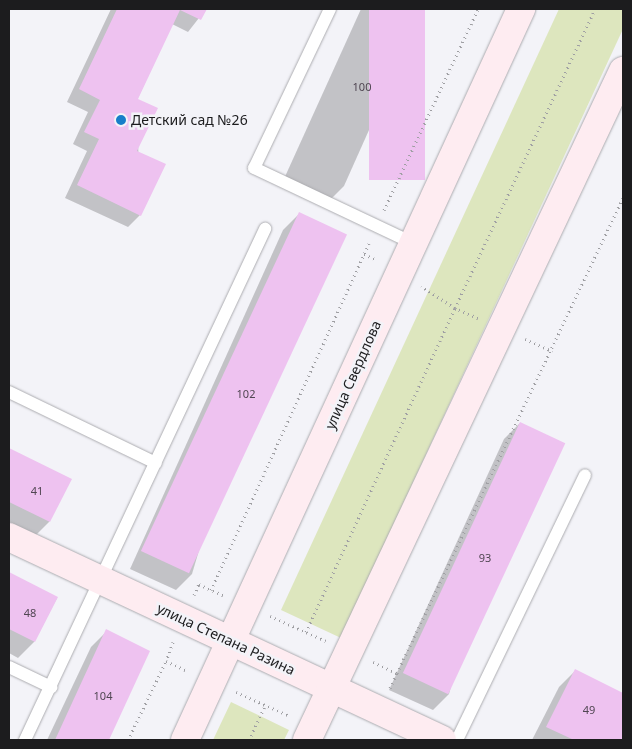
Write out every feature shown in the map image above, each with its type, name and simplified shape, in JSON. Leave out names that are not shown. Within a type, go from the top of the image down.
[{"type":"main road","name":"улица Свердлова","points":[[185,740],[521,9]]},
{"type":"main road","points":[[307,740],[623,71]]},
{"type":"main road","name":"улица Степана Разина","points":[[9,538],[442,740]]},
{"type":"lane","points":[[330,9],[254,168],[413,244]]},
{"type":"lane","points":[[26,740],[103,581],[265,229]]},
{"type":"lane","points":[[9,392],[156,463]]},
{"type":"lane","points":[[457,740],[585,475]]},
{"type":"lane","points":[[9,667],[51,686]]},
{"type":"path","points":[[478,9],[377,226],[212,590],[397,673],[623,198]]},
{"type":"path","points":[[306,632],[595,9]]},
{"type":"path","points":[[455,308],[552,350]]},
{"type":"path","points":[[128,740],[166,661]]},
{"type":"path","points":[[249,740],[265,705]]},
{"type":"green space","points":[[559,9],[623,9],[623,29],[341,638],[281,610]]},
{"type":"green space","points":[[231,702],[289,730],[284,740],[213,740]]},
{"type":"building","name":"Детский сад №26","points":[[117,9],[207,9],[201,20],[180,10],[138,99],[158,108],[137,151],[166,164],[141,216],[77,185],[99,139],[84,132],[100,100],[79,89]]},
{"type":"building","points":[[369,9],[425,9],[425,180],[369,180]]},
{"type":"building","points":[[299,212],[347,234],[189,573],[141,551]]},
{"type":"building","points":[[520,422],[565,443],[448,694],[403,673]]},
{"type":"building","points":[[9,448],[72,479],[50,522],[9,502]]},
{"type":"building","points":[[9,572],[58,597],[35,642],[9,629]]},
{"type":"building","points":[[106,629],[150,651],[109,740],[55,740]]},
{"type":"building","points":[[575,669],[623,693],[623,740],[574,740],[546,727]]},
{"type":"place","name":"Детский сад №26","points":[[121,120]]}]
